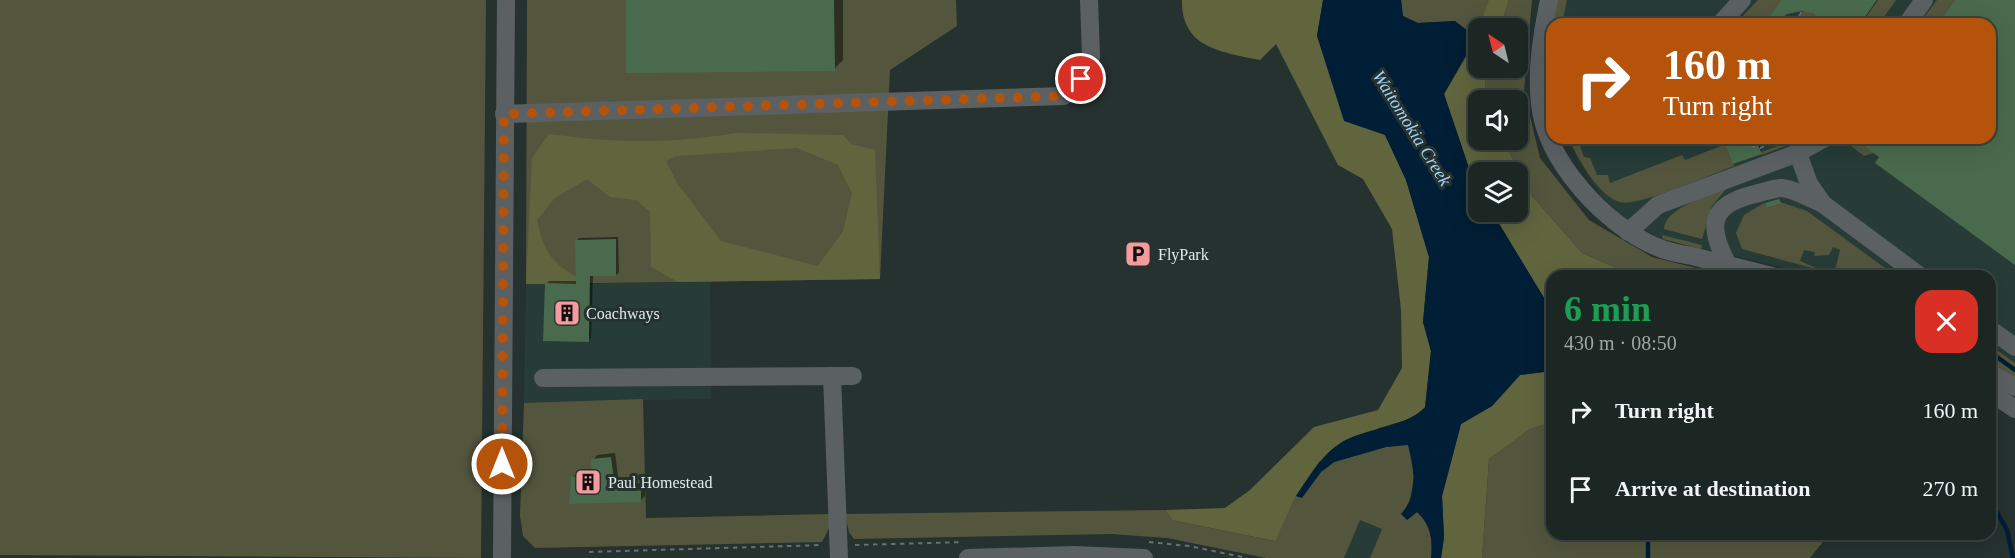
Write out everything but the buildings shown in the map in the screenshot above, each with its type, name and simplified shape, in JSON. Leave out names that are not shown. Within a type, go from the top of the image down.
[{"type":"street","points":[[502,558],[506,0]]},
{"type":"street","points":[[504,114],[1064,96],[1081,79],[1091,57],[1089,0]]},
{"type":"street","points":[[1546,18],[1549,0]]},
{"type":"street","points":[[1726,18],[1742,0]]},
{"type":"street","points":[[1911,18],[1924,0]]},
{"type":"street","points":[[1546,20],[1538,72],[1546,110]]},
{"type":"street","points":[[1558,144],[1569,173],[1589,199],[1628,232],[1658,248],[1748,270]]},
{"type":"street","points":[[1628,232],[1658,205],[1798,153],[1814,144]]},
{"type":"street","points":[[1798,153],[1809,184],[1823,204]]},
{"type":"street","points":[[1728,265],[1720,251],[1716,228],[1718,214],[1725,204],[1734,199],[1779,188],[1823,204],[1912,270]]},
{"type":"street","points":[[1996,333],[2015,347]]},
{"type":"street","points":[[832,376],[839,558]]},
{"type":"street","points":[[543,378],[853,376]]},
{"type":"street","points":[[1996,376],[2015,387]]},
{"type":"street","points":[[1996,396],[2015,409]]},
{"type":"street","points":[[968,558],[1074,555],[1144,558]]},
{"type":"path","points":[[1798,18],[1802,11]]},
{"type":"path","points":[[1745,144],[1760,148],[1772,144]]},
{"type":"path","points":[[589,552],[818,545]]},
{"type":"shaded area","points":[[0,0],[486,0],[481,558],[0,555]]},
{"type":"shaded area","points":[[527,0],[956,0],[957,26],[890,70],[880,279],[526,284]]},
{"type":"shaded area","points":[[1401,0],[1490,0],[1484,18],[1468,18],[1468,33],[1455,21],[1418,23],[1403,16]]},
{"type":"shaded area","points":[[1509,0],[1532,0],[1528,46],[1528,18],[1503,18]]},
{"type":"shaded area","points":[[1554,0],[1567,0],[1563,18],[1552,18]]},
{"type":"shaded area","points":[[1560,0],[2015,0],[2015,363],[1996,349],[1996,270],[1795,270],[1661,239],[1626,219],[1600,195],[1569,144],[1996,144],[1996,18],[1556,18]]},
{"type":"shaded area","points":[[1758,0],[1781,0],[1768,18],[1741,18]]},
{"type":"shaded area","points":[[1877,0],[1896,0],[1883,18],[1864,18]]},
{"type":"shaded area","points":[[1937,0],[1955,0],[1942,18],[1924,18]]},
{"type":"shaded area","points":[[1803,11],[1814,14],[1818,18],[1800,18]]},
{"type":"shaded area","points":[[1486,78],[1525,78],[1524,90],[1485,90]]},
{"type":"shaded area","points":[[1528,108],[1540,158],[1589,220],[1652,257],[1704,270],[1621,270],[1582,253],[1531,195],[1528,189],[1528,162],[1514,162],[1508,150],[1528,150]]},
{"type":"shaded area","points":[[1572,144],[1579,144],[1584,157],[1590,158],[1597,175],[1608,175],[1610,183],[1682,155],[1685,160],[1726,144],[1734,166],[1659,195],[1643,200],[1620,202],[1612,199],[1596,184]]},
{"type":"shaded area","points":[[1783,144],[1790,144],[1762,155],[1761,152]]},
{"type":"shaded area","points":[[1849,144],[1861,144],[1874,153],[1864,156]]},
{"type":"shaded area","points":[[1726,189],[1712,206],[1702,239],[1664,229],[1666,221],[1689,203]]},
{"type":"shaded area","points":[[1780,202],[1807,211],[1888,270],[1835,270],[1840,250],[1833,247],[1829,255],[1814,256],[1815,252],[1804,250],[1800,261],[1821,270],[1742,249],[1736,233],[1744,215],[1764,203],[1768,208]]},
{"type":"shaded area","points":[[1662,235],[1702,245],[1701,249],[1663,239]]},
{"type":"shaded area","name":"Coachways","points":[[710,282],[711,399],[524,403],[526,284]]},
{"type":"shaded area","points":[[1996,349],[2015,363],[2015,381],[1996,370]]},
{"type":"shaded area","points":[[643,399],[646,518],[829,514],[829,528],[822,542],[535,548],[523,536],[520,516],[524,403]]},
{"type":"shaded area","points":[[1546,424],[1546,540],[1824,540],[1810,558],[1482,558],[1489,459],[1530,429]]},
{"type":"shaded area","points":[[1408,444],[1414,476],[1407,520],[1417,512],[1422,517],[1431,539],[1431,558],[1370,558],[1382,529],[1360,520],[1344,558],[1266,558],[1167,538],[1112,534],[854,539],[849,532],[845,514],[1166,510],[1172,520],[1274,541],[1296,496],[1302,497],[1321,472],[1334,462],[1386,447]]},
{"type":"shaded area","points":[[1359,520],[1382,529],[1370,558],[1344,558]]},
{"type":"green space","points":[[1182,0],[1323,0],[1317,36],[1385,135],[1406,180],[1429,257],[1423,322],[1431,351],[1425,407],[1413,418],[1379,428],[1319,462],[1296,496],[1275,541],[1172,520],[1166,510],[1225,508],[1250,490],[1314,427],[1378,410],[1402,368],[1401,310],[1392,229],[1363,179],[1338,165],[1276,44],[1260,60],[1206,45],[1188,28]]},
{"type":"green space","points":[[1489,0],[1509,0],[1503,18],[1483,18]]},
{"type":"green space","points":[[1468,54],[1468,78],[1486,78],[1485,90],[1468,90],[1468,150],[1508,150],[1514,162],[1468,162],[1468,165],[1444,94]]},
{"type":"green space","points":[[736,133],[843,135],[851,144],[875,150],[880,279],[678,282],[651,267],[650,212],[636,200],[610,197],[587,179],[555,198],[537,220],[548,253],[568,272],[590,284],[526,284],[532,158],[549,134],[642,141],[712,137]],"holes":[[[797,148],[838,165],[852,193],[843,231],[818,266],[721,241],[677,183],[666,161],[676,156]]]},
{"type":"green space","points":[[1528,189],[1582,253],[1621,270],[1546,270],[1546,302],[1498,222],[1528,222]]},
{"type":"green space","points":[[1546,372],[1546,424],[1530,429],[1489,459],[1482,558],[1441,558],[1444,537],[1442,496],[1461,424],[1492,406],[1520,375]]},
{"type":"water","points":[[1323,0],[1401,0],[1403,16],[1418,23],[1455,21],[1468,31],[1468,51],[1444,94],[1468,165],[1468,222],[1498,222],[1546,301],[1546,372],[1520,375],[1492,406],[1461,424],[1442,496],[1444,537],[1441,558],[1431,558],[1430,533],[1422,517],[1417,512],[1407,520],[1401,514],[1410,498],[1414,481],[1408,445],[1386,447],[1334,462],[1321,472],[1302,498],[1296,496],[1322,459],[1342,442],[1406,420],[1425,408],[1431,351],[1423,322],[1429,257],[1406,180],[1385,135],[1344,121],[1317,36]]},
{"type":"waterway","name":"Waitomokia Creek","points":[[1996,356],[2015,370]]},
{"type":"waterway","name":"Waitomokia Creek","points":[[1996,511],[2007,530],[2013,558]]},
{"type":"waterway","points":[[1648,540],[1648,558]]},
{"type":"place","name":"FlyPark","points":[[1138,254]]},
{"type":"place","name":"Coachways","points":[[567,313]]},
{"type":"place","name":"Paul Homestead","points":[[588,482]]},
{"type":"route","points":[[502,464],[504,114],[1064,96],[1081,79]]}]
